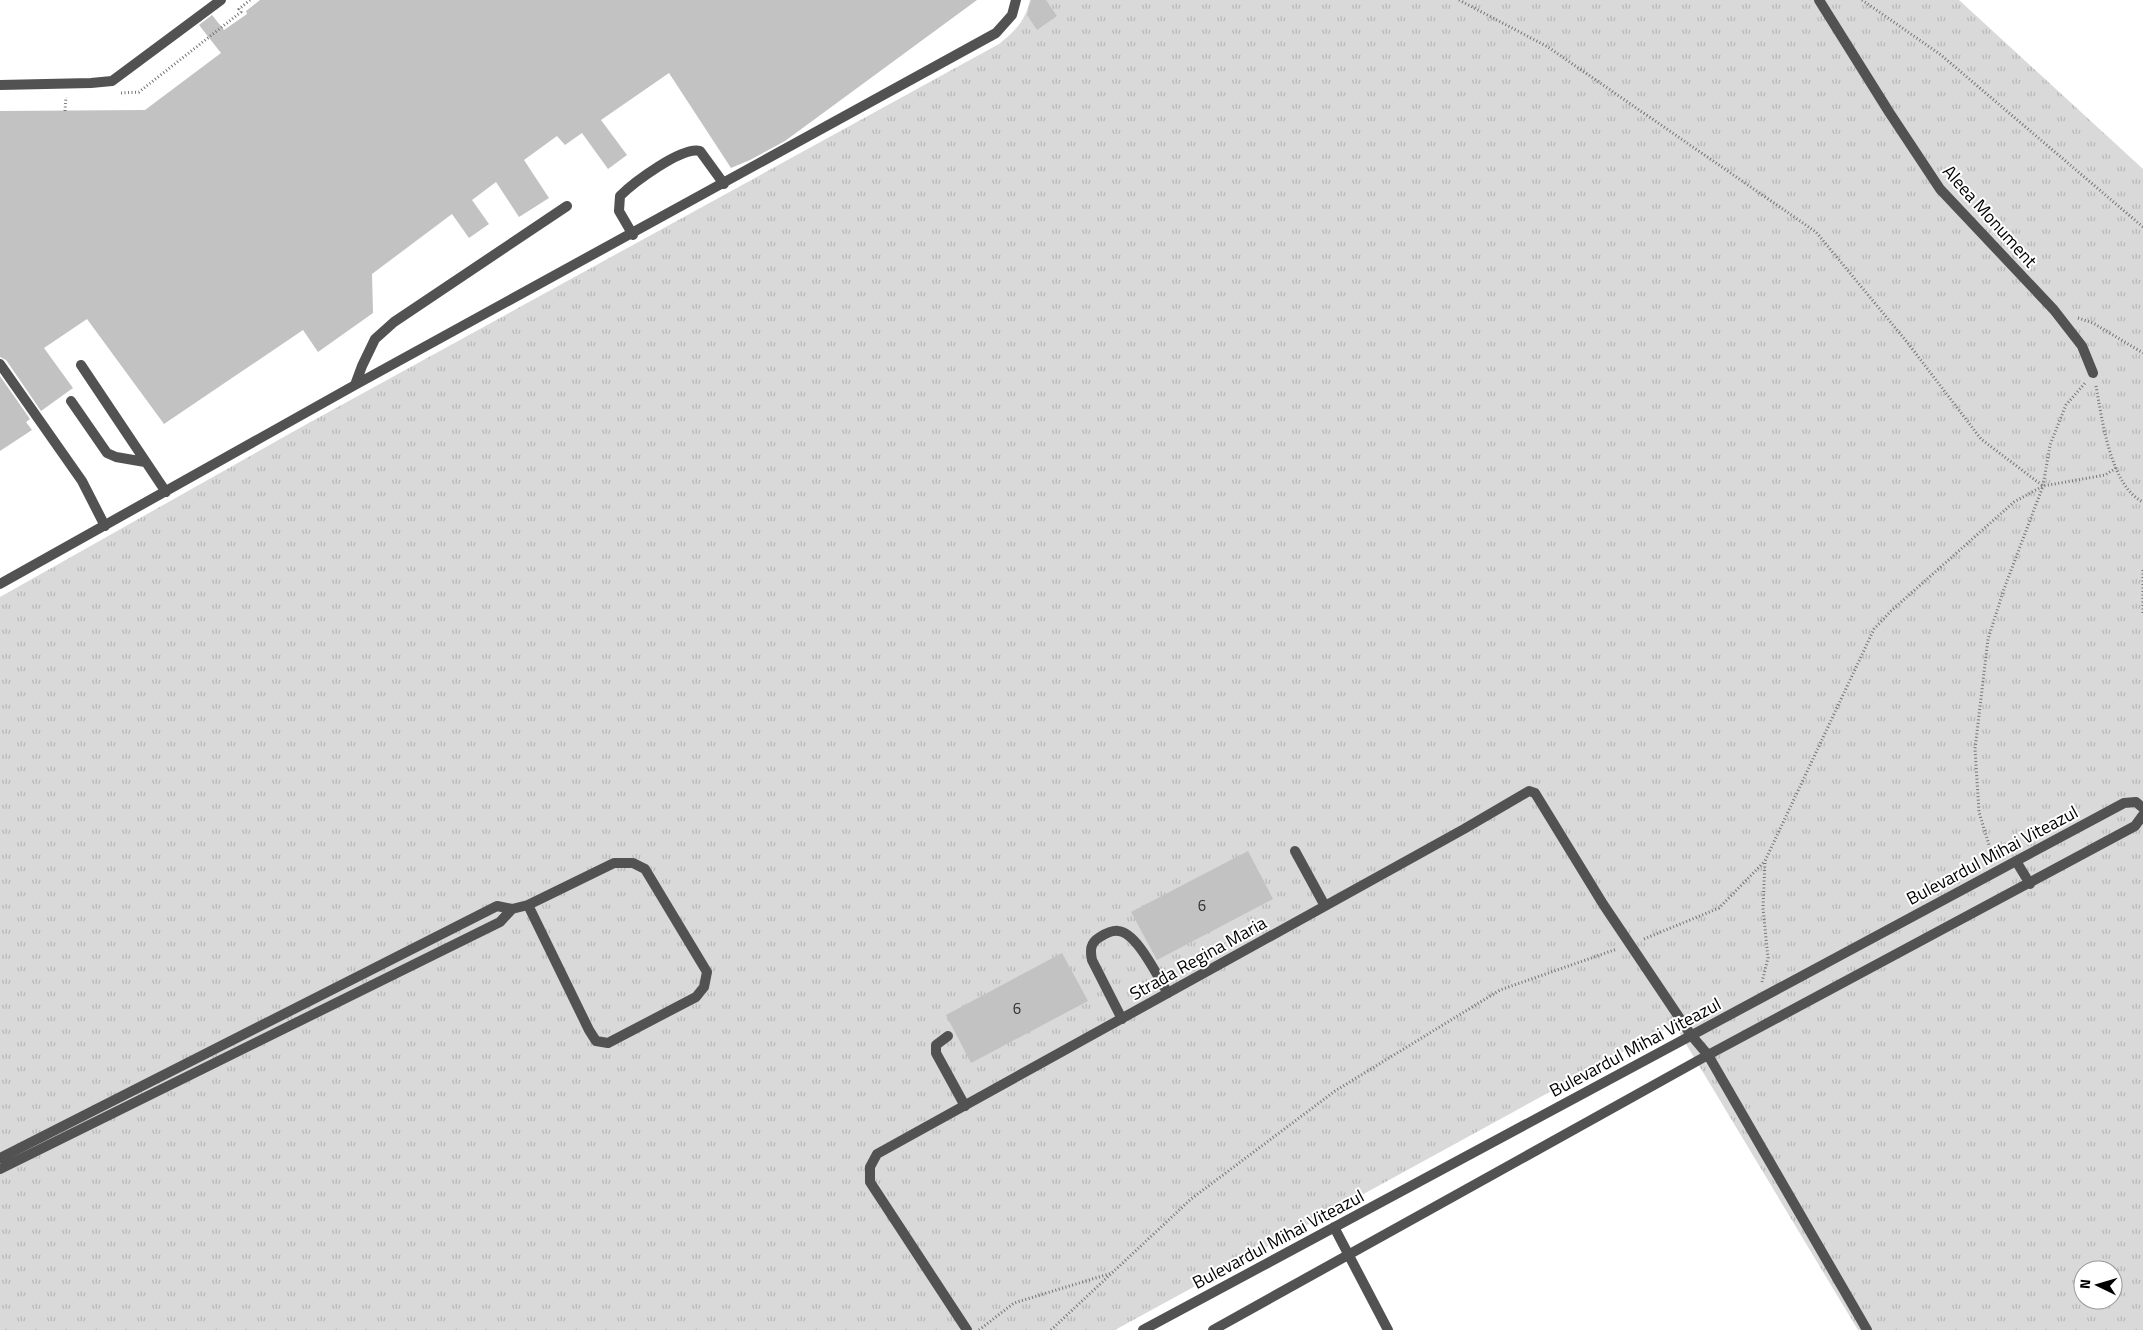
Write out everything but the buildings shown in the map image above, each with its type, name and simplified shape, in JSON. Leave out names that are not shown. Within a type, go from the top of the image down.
[{"type":"street","points":[[0,85],[112,81],[221,0]]},
{"type":"street","points":[[0,584],[355,385],[633,235],[996,34],[1012,15],[1016,0]]},
{"type":"street","name":"Aleea Monument","points":[[1819,0],[1883,104],[1940,189],[2054,310],[2082,346],[2093,373]]},
{"type":"street","points":[[633,235],[619,211],[620,196],[634,182],[684,153],[694,150],[700,151],[724,184]]},
{"type":"street","points":[[355,385],[375,339],[394,322],[567,206]]},
{"type":"street","points":[[0,364],[82,481],[105,526]]},
{"type":"street","points":[[81,365],[166,492]]},
{"type":"street","points":[[71,401],[107,453],[116,457],[145,462]]},
{"type":"street","name":"Strada Regina Maria","points":[[967,1330],[870,1182],[870,1167],[877,1154],[1529,791],[1535,793],[1603,904],[1630,944]]},
{"type":"street","name":"Bulevardul Mihai Viteazul","points":[[1143,1330],[2124,803],[2136,802],[2143,808]]},
{"type":"street","points":[[1213,1330],[1708,1055],[2135,826],[2143,815]]},
{"type":"street","points":[[1295,850],[1325,906]]},
{"type":"street","points":[[2016,861],[2030,884]]},
{"type":"street","points":[[0,1158],[497,906],[512,909],[528,905],[614,863],[633,863],[645,869],[707,972],[704,987],[696,997],[608,1043],[596,1041],[588,1030],[528,905]]},
{"type":"street","points":[[0,1170],[500,922],[512,909]]},
{"type":"street","points":[[1122,1019],[1092,960],[1090,951],[1094,941],[1106,934],[1117,930],[1128,934],[1137,943],[1168,993]]},
{"type":"street","points":[[1630,944],[1691,1034],[1708,1055],[1867,1330]]},
{"type":"street","points":[[948,1036],[936,1045],[936,1054],[965,1106]]},
{"type":"street","points":[[1334,1227],[1388,1330]]},
{"type":"path","points":[[241,0],[244,4]]},
{"type":"path","points":[[1459,0],[1548,47],[1816,232],[1907,342],[1981,439],[2043,486]]},
{"type":"path","points":[[1862,0],[1941,55],[2143,227]]},
{"type":"path","points":[[2054,310],[2093,323],[2143,353]]},
{"type":"path","points":[[1997,871],[1979,812],[1975,749],[1988,639],[2004,589],[2043,486],[2050,445],[2066,405],[2093,373]]},
{"type":"path","points":[[2093,373],[2106,437],[2116,468],[2136,499],[2143,502]]},
{"type":"path","points":[[1051,1330],[1191,1199],[1335,1091],[1500,990],[1630,944],[1719,908],[1765,861],[1874,629],[1891,611],[2014,502],[2043,486],[2105,475],[2116,468]]},
{"type":"path","points":[[2143,570],[2143,615]]},
{"type":"path","points":[[1757,1000],[1768,958],[1763,908],[1765,861]]},
{"type":"path","points":[[979,1330],[1014,1303],[1115,1272]]},
{"type":"green space","points":[[1030,0],[1959,0],[2143,169],[2143,1330],[1858,1330],[1674,1024],[1115,1330],[0,1330],[0,597],[305,425],[999,44],[1019,25]]}]
